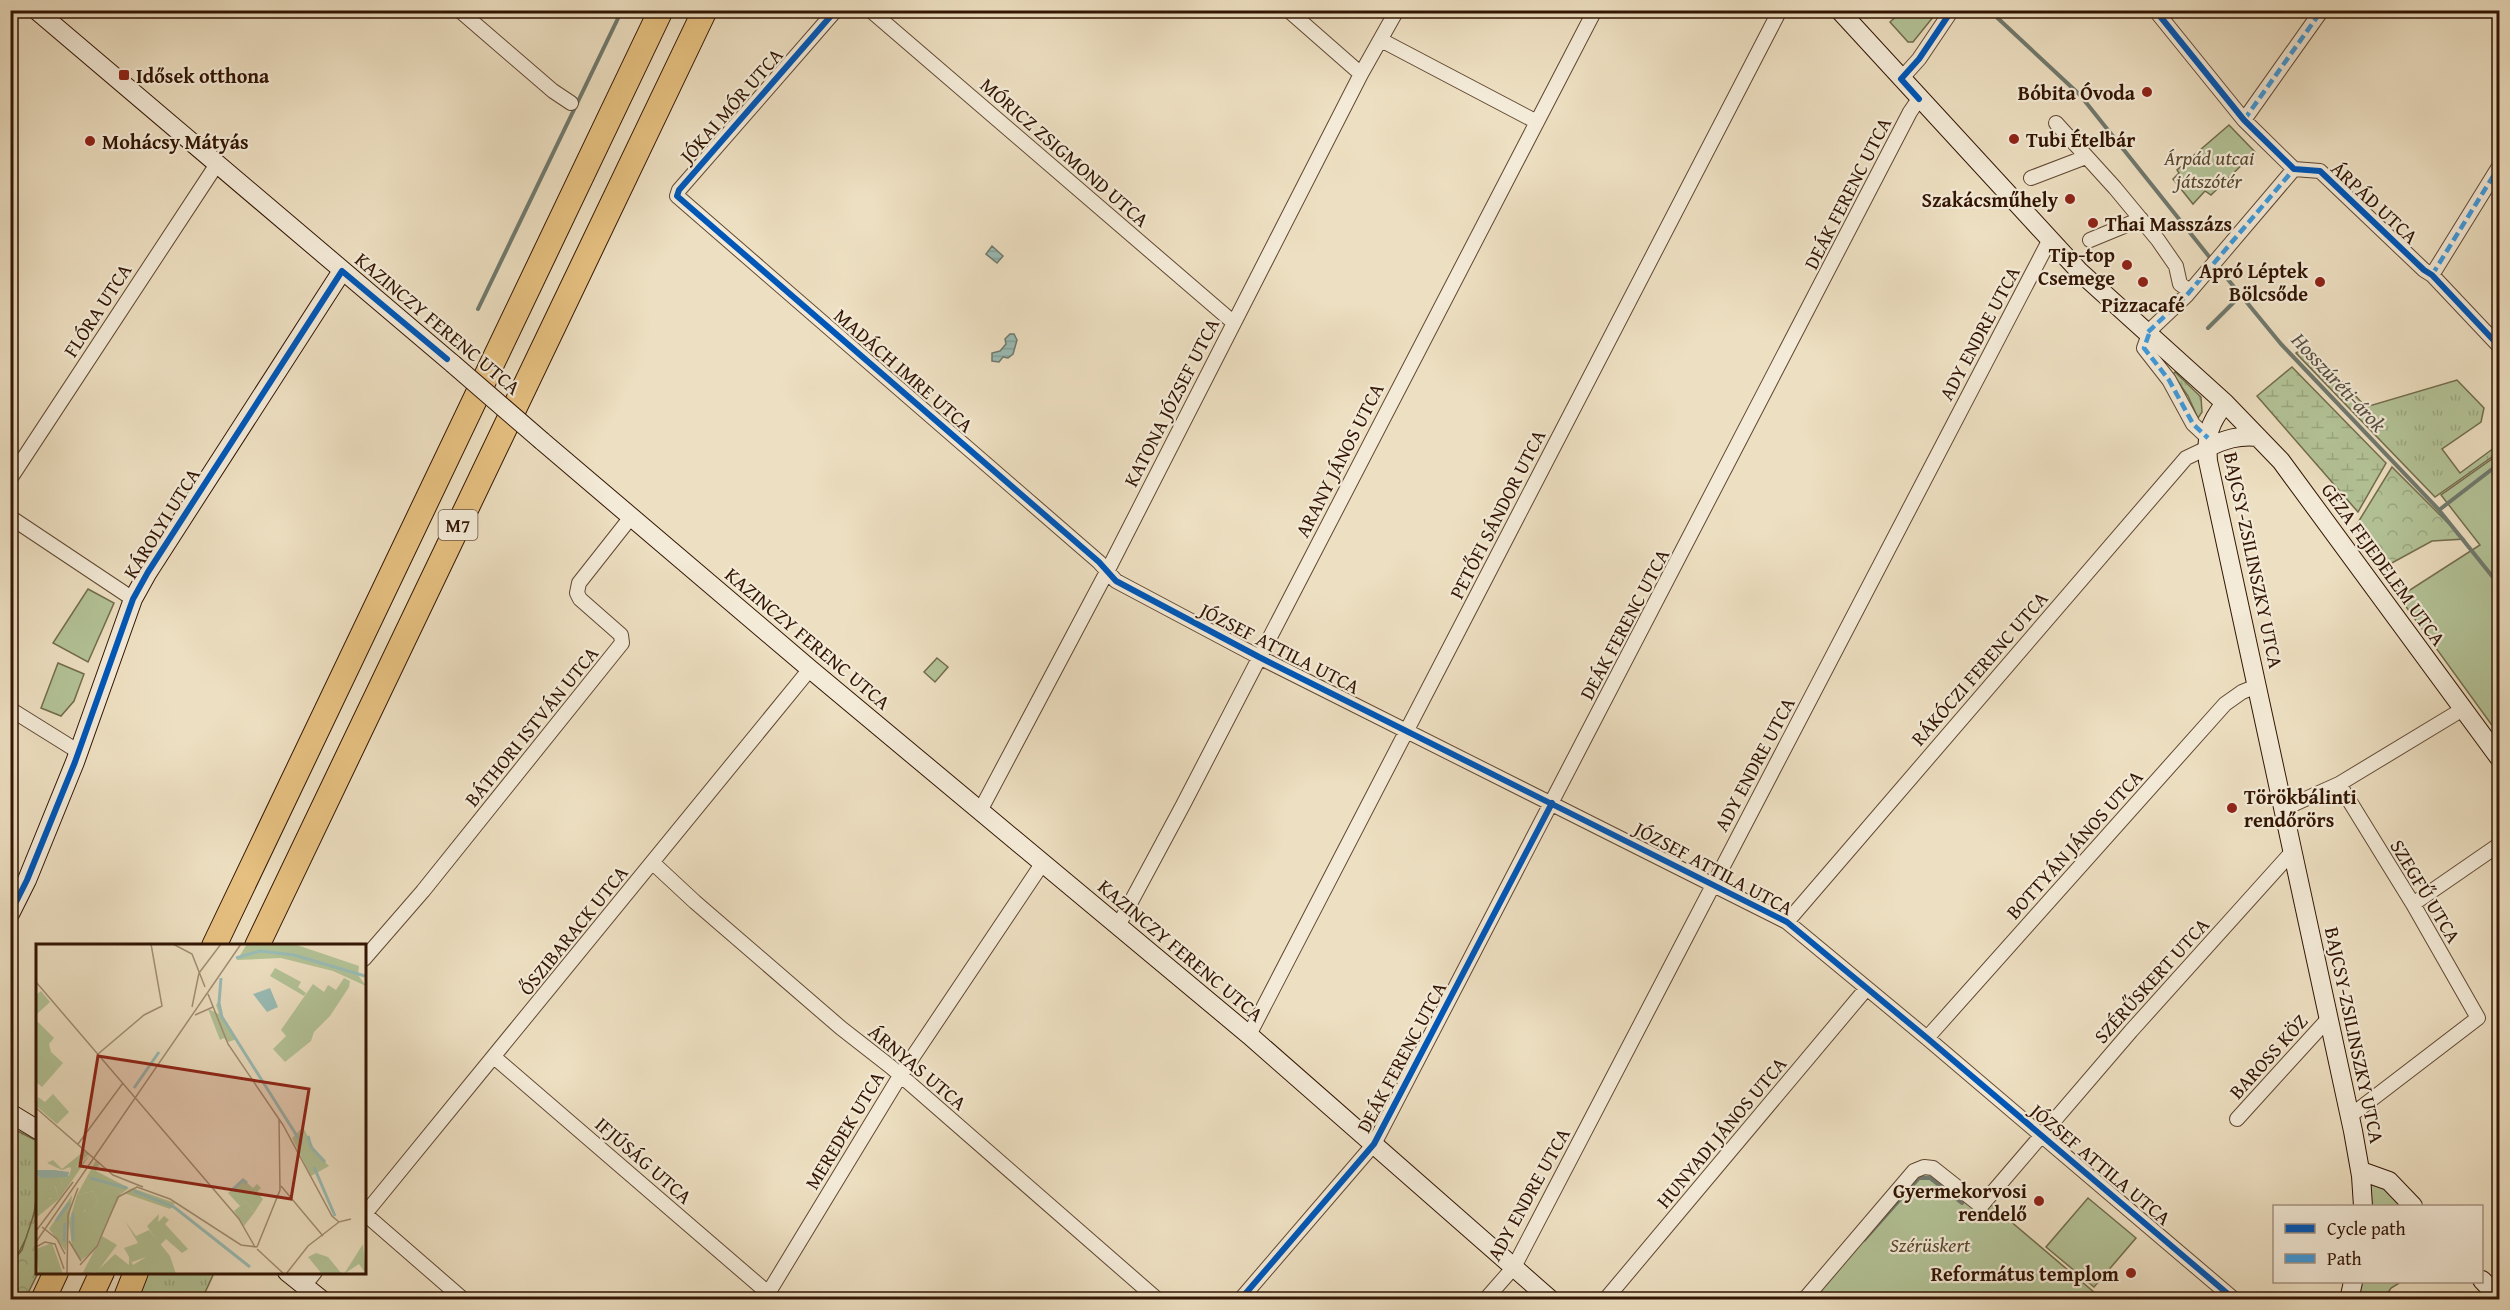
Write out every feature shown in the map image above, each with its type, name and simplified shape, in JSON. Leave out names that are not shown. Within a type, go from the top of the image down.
[{"type":"highway","name":"M7","points":[[214,944],[661,10]]},
{"type":"highway","name":"M7","points":[[257,944],[705,10]]},
{"type":"highway","points":[[267,944],[301,853]]},
{"type":"highway","points":[[43,1299],[55,1274]]},
{"type":"highway","points":[[89,1299],[101,1274]]},
{"type":"highway","points":[[125,1299],[135,1274]]},
{"type":"street","name":"KAZINCZY FERENC UTCA","points":[[36,10],[810,669],[1249,1035],[1551,1299]]},
{"type":"street","points":[[459,10],[553,91],[571,103]]},
{"type":"street","name":"JÓKAI MÓR UTCA","points":[[677,196],[679,190],[837,10]]},
{"type":"street","name":"MÓRICZ ZSIGMOND UTCA","points":[[870,10],[1234,322]]},
{"type":"street","points":[[1288,10],[1361,74]]},
{"type":"street","name":"KATONA JÓZSEF UTCA","points":[[980,811],[1107,571],[1361,74],[1396,10]]},
{"type":"street","name":"ARANY JÁNOS UTCA","points":[[1118,926],[1595,10]]},
{"type":"street","name":"PETŐFI SÁNDOR UTCA","points":[[1249,1035],[1780,10]]},
{"type":"street","points":[[1839,10],[2049,241],[2080,272],[2225,403]]},
{"type":"street","points":[[1901,79],[1919,59],[1952,10]]},
{"type":"street","points":[[2156,10],[2244,120],[2294,169],[2207,272],[2148,333],[2144,348],[2169,381],[2193,424],[2207,443],[2235,437],[2258,437]]},
{"type":"street","points":[[2244,120],[2322,10]]},
{"type":"street","points":[[1381,40],[1536,122]]},
{"type":"street","name":"DEÁK FERENC UTCA","points":[[1240,1299],[1374,1144],[1910,112],[1919,99]]},
{"type":"street","points":[[2056,123],[2141,219],[2176,266],[2180,284],[2190,291]]},
{"type":"street","points":[[2031,178],[2086,157]]},
{"type":"street","name":"FLÓRA UTCA","points":[[10,479],[217,164]]},
{"type":"street","points":[[2432,274],[2499,165]]},
{"type":"street","name":"ÁRPÁD UTCA","points":[[2294,169],[2320,171],[2424,270],[2432,274],[2499,347]]},
{"type":"street","name":"MADÁCH IMRE UTCA","points":[[677,196],[1107,571]]},
{"type":"street","points":[[2090,240],[2141,219]]},
{"type":"street","name":"ADY ENDRE UTCA","points":[[1485,1299],[1514,1267],[2049,241]]},
{"type":"street","name":"KÁROLYI UTCA","points":[[12,911],[79,752],[133,599],[148,572],[342,272]]},
{"type":"street","name":"GÉZA FEJEDELEM UTCA","points":[[2225,403],[2281,460],[2499,759]]},
{"type":"street","name":"BAJCSY-ZSILINSZKY UTCA","points":[[2225,403],[2212,420],[2207,443],[2211,478],[2350,1116],[2361,1171],[2363,1203]]},
{"type":"street","name":"RÁKÓCZI FERENC UTCA","points":[[1787,922],[2186,458],[2207,443]]},
{"type":"street","points":[[10,517],[133,599]]},
{"type":"street","name":"BÁTHORI ISTVÁN UTCA","points":[[366,957],[423,891],[622,643],[621,635],[580,599],[578,589],[579,583],[631,517]]},
{"type":"street","name":"JÓZSEF ATTILA UTCA","points":[[1107,571],[1116,581],[1259,657],[1787,922],[1928,1038],[2040,1136],[2235,1299]]},
{"type":"street","name":"ŐSZIBARACK UTCA","points":[[366,1214],[810,669]]},
{"type":"street","name":"BOTTYÁN JÁNOS UTCA","points":[[1928,1038],[2225,704],[2242,692],[2257,686]]},
{"type":"street","points":[[10,709],[79,752]]},
{"type":"street","points":[[2283,809],[2339,784],[2463,709]]},
{"type":"street","name":"SZEGFŰ UTCA","points":[[2339,784],[2413,904],[2478,1018],[2350,1116]]},
{"type":"street","points":[[2413,904],[2499,845]]},
{"type":"street","name":"SZÉRŰSKERT UTCA","points":[[1804,1299],[1914,1171],[1924,1167],[1933,1168],[1981,1206],[2131,1031],[2292,852]]},
{"type":"street","name":"ÁRNYAS UTCA","points":[[653,863],[695,902],[1158,1299]]},
{"type":"street","name":"MEREDEK UTCA","points":[[766,1296],[900,1076],[1042,864]]},
{"type":"street","name":"HUNYADI JÁNOS UTCA","points":[[1605,1299],[1866,989]]},
{"type":"street","name":"BAROSS KÖZ","points":[[2237,1119],[2328,1019]]},
{"type":"street","name":"IFJÚSÁG UTCA","points":[[494,1057],[766,1296]]},
{"type":"street","points":[[10,1113],[36,1129]]},
{"type":"street","points":[[2361,1171],[2389,1180],[2412,1205]]},
{"type":"street","points":[[366,1216],[464,1299]]},
{"type":"street","points":[[293,1274],[309,1279],[322,1299]]},
{"type":"street","points":[[2483,1282],[2499,1299]]},
{"type":"street","points":[[2349,1299],[2353,1283]]},
{"type":"street","points":[[2213,1299],[2219,1286]]},
{"type":"green space","points":[[1902,11],[1938,11],[1913,42],[1908,42],[1890,22]]},
{"type":"green space","name":"Árpád utcai játszótér","points":[[2229,125],[2255,152],[2211,195],[2205,191],[2193,204],[2173,179],[2179,173],[2177,170]]},
{"type":"green space","points":[[2307,345],[2366,407],[2457,380],[2484,408],[2481,422],[2442,449],[2460,473],[2498,445],[2499,452],[2435,497],[2296,353]]},
{"type":"green space","points":[[2292,367],[2386,463],[2358,512],[2257,396]]},
{"type":"green space","points":[[2175,372],[2201,397],[2202,412],[2198,418],[2188,396],[2173,374]]},
{"type":"green space","points":[[2499,454],[2499,735],[2399,597],[2480,545],[2441,495]]},
{"type":"green space","points":[[2392,467],[2464,539],[2432,541],[2390,564],[2357,524]]},
{"type":"green space","points":[[88,589],[114,603],[88,662],[53,643]]},
{"type":"green space","points":[[937,658],[948,667],[935,682],[924,672]]},
{"type":"green space","points":[[58,663],[84,674],[74,701],[61,716],[41,708]]},
{"type":"green space","points":[[14,1129],[36,1140],[35,1206],[28,1235],[11,1264],[10,1136]]},
{"type":"green space","points":[[2361,1171],[2407,1205],[2362,1205]]},
{"type":"green space","name":"Szérüskert","points":[[1925,1172],[1934,1175],[1979,1213],[1989,1203],[2102,1299],[1810,1300],[1915,1175]]},
{"type":"green space","points":[[2088,1198],[2136,1238],[2094,1287],[2046,1247]]},
{"type":"green space","points":[[36,1208],[38,1274],[25,1299],[11,1299],[11,1264],[22,1250]]},
{"type":"green space","points":[[148,1274],[214,1274],[202,1299],[136,1300]]},
{"type":"green space","points":[[2353,1283],[2399,1283],[2391,1288],[2384,1299],[2360,1299]]},
{"type":"water","points":[[992,246],[1003,256],[997,263],[986,254]]},
{"type":"water","points":[[1010,334],[1014,334],[1017,340],[1013,354],[1008,358],[1003,357],[999,362],[992,361],[992,353],[1000,351]]},
{"type":"waterway","points":[[478,309],[622,10]]},
{"type":"waterway","name":"Hosszúréti-árok","points":[[1989,10],[2080,95],[2211,259]]},
{"type":"waterway","name":"Hosszúréti-árok","points":[[2216,265],[2281,344],[2439,510],[2500,586]]},
{"type":"waterway","points":[[2208,328],[2241,295]]},
{"type":"waterway","points":[[2439,510],[2500,463]]},
{"type":"waterway","points":[[1864,1240],[1919,1178],[1930,1178],[1962,1203]]},
{"type":"marked path","points":[[2244,120],[2322,10]]},
{"type":"marked path","points":[[2432,275],[2500,165]]},
{"type":"marked path","points":[[2148,332],[2186,296],[2294,169]]},
{"type":"marked path","points":[[2149,334],[2144,348],[2169,380],[2193,424],[2208,438]]},
{"type":"cycle path","points":[[836,10],[679,190],[677,196],[1099,562],[1116,581],[1259,657],[1787,922],[2235,1300]]},
{"type":"cycle path","points":[[1919,99],[1901,79],[1919,59],[1952,10]]},
{"type":"cycle path","points":[[2155,10],[2244,120],[2294,169],[2320,171],[2432,275],[2500,347]]},
{"type":"cycle path","points":[[10,914],[27,880],[75,762],[133,599],[148,572],[342,271],[447,359]]},
{"type":"cycle path","points":[[1240,1300],[1374,1144],[1552,803]]},
{"type":"place","name":"Idősek otthona","points":[[124,75]]},
{"type":"place","name":"Bóbita Óvoda","points":[[2147,92]]},
{"type":"place","name":"Tubi Ételbár","points":[[2014,139]]},
{"type":"place","name":"Mohácsy Mátyás","points":[[90,141]]},
{"type":"place","name":"Szakácsműhely","points":[[2070,199]]},
{"type":"place","name":"Thai Masszázs","points":[[2093,223]]},
{"type":"place","name":"Tip-top Csemege","points":[[2127,265]]},
{"type":"place","name":"Pizzacafé","points":[[2143,282]]},
{"type":"place","name":"Apró Léptek Bölcsőde","points":[[2320,282]]},
{"type":"place","name":"Törökbálinti rendőrörs","points":[[2232,808]]},
{"type":"place","name":"Gyermekorvosi rendelő","points":[[2039,1201]]},
{"type":"place","name":"Református templom","points":[[2131,1273]]}]
